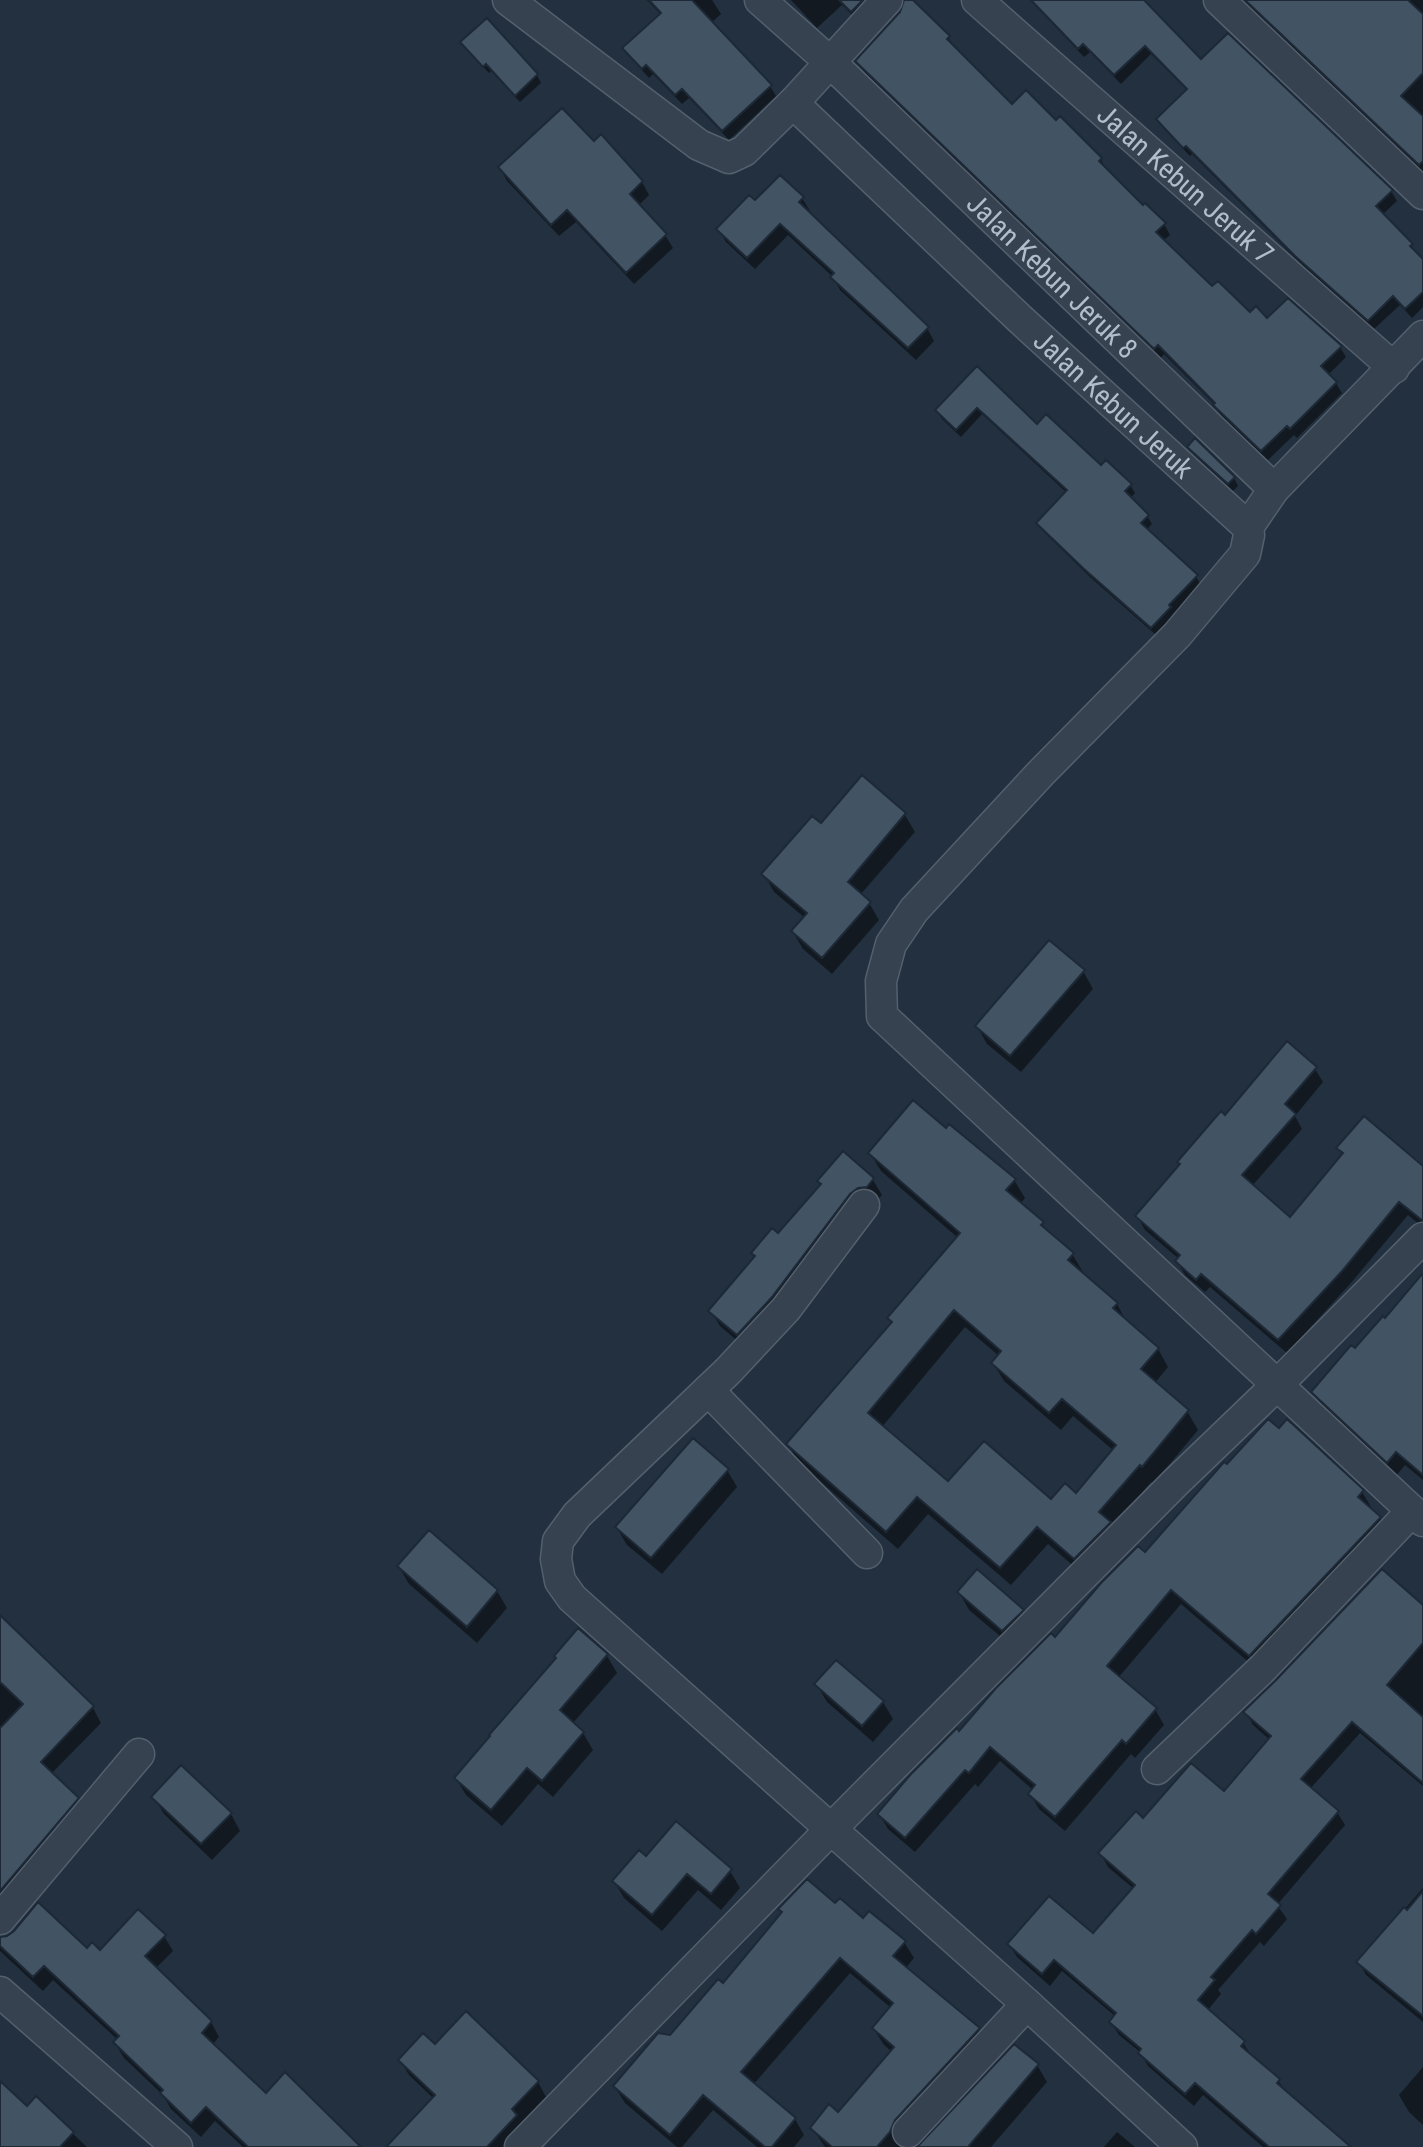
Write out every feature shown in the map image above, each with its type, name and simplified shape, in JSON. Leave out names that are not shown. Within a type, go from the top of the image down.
[{"type":"street","points":[[508,0],[699,145],[729,158],[744,151],[793,103],[887,0]]},
{"type":"street","name":"Jalan Kebun Jeruk 8","points":[[760,0],[831,63],[1274,489]]},
{"type":"street","name":"Jalan Kebun Jeruk 7","points":[[977,0],[1394,368]]},
{"type":"street","points":[[1219,0],[1423,194]]},
{"type":"street","name":"Jalan Kebun Jeruk","points":[[793,103],[1020,319],[1248,527]]},
{"type":"street","points":[[1157,1769],[1417,1516],[882,1016],[881,981],[891,944],[914,910],[1040,774],[1177,635],[1245,554],[1248,527],[1274,489],[1423,336]]},
{"type":"street","points":[[864,1205],[786,1309],[708,1390],[577,1515],[558,1541],[556,1559],[560,1581],[572,1598],[1027,2004],[1182,2147]]},
{"type":"street","points":[[520,2147],[830,1830],[1423,1238]]},
{"type":"street","points":[[708,1390],[867,1553]]},
{"type":"street","points":[[0,1919],[139,1754]]},
{"type":"street","points":[[0,1992],[177,2147]]},
{"type":"street","points":[[908,2132],[1027,2004]]},
{"type":"building","points":[[649,0],[692,0],[772,85],[722,131],[682,89],[675,95],[646,65],[642,69],[622,48],[661,13]]},
{"type":"building","points":[[839,0],[863,0],[851,12]]},
{"type":"building","points":[[904,0],[913,0],[1012,104],[1026,90],[1056,120],[1060,116],[1102,158],[1099,161],[1143,205],[1145,203],[1166,223],[1156,232],[1212,286],[1218,281],[1250,312],[1256,306],[1267,318],[1288,298],[1342,346],[1321,366],[1337,382],[1290,429],[1287,426],[1261,451],[1158,345],[1154,349],[855,61],[900,12]]},
{"type":"building","points":[[1031,0],[1144,0],[1201,59],[1228,33],[1393,190],[1376,206],[1413,244],[1410,246],[1423,259],[1423,292],[1405,309],[1393,296],[1368,321],[1295,256],[1156,119],[1187,89],[1145,46],[1114,75],[1083,44],[1078,49]]},
{"type":"building","points":[[1245,0],[1408,0],[1423,14],[1423,73],[1401,96],[1423,116],[1423,161],[1419,165]]},
{"type":"building","points":[[487,18],[538,74],[515,96],[486,64],[483,67],[460,42]]},
{"type":"building","points":[[562,108],[594,141],[601,134],[643,181],[630,194],[667,234],[626,273],[567,210],[551,225],[498,167]]},
{"type":"building","points":[[780,175],[804,197],[799,202],[929,327],[908,348],[830,277],[834,273],[780,224],[747,258],[716,229],[749,195],[755,200]]},
{"type":"building","points":[[977,366],[1037,424],[1046,414],[1101,465],[1106,460],[1132,484],[1125,491],[1149,515],[1141,523],[1198,575],[1151,628],[1036,523],[1067,490],[977,408],[956,430],[935,410]]},
{"type":"building","points":[[1195,438],[1235,477],[1228,484],[1187,447]]},
{"type":"building","points":[[862,775],[906,813],[848,882],[871,902],[822,958],[791,931],[807,913],[761,874],[812,816],[821,823]]},
{"type":"building","points":[[1049,940],[1085,970],[1010,1056],[975,1026]]},
{"type":"building","points":[[1287,1041],[1317,1067],[1285,1104],[1296,1114],[1242,1175],[1290,1217],[1343,1153],[1336,1148],[1364,1116],[1423,1166],[1423,1221],[1399,1202],[1343,1270],[1278,1340],[1201,1274],[1196,1280],[1175,1261],[1180,1255],[1135,1216],[1221,1111],[1225,1115]]},
{"type":"building","points":[[913,1100],[946,1128],[949,1124],[1016,1179],[1006,1190],[1074,1253],[1068,1260],[1118,1303],[1113,1308],[1159,1348],[1141,1369],[1189,1410],[1142,1467],[1140,1465],[1099,1512],[1111,1522],[1074,1559],[1037,1527],[1000,1568],[917,1497],[886,1532],[786,1444],[892,1322],[887,1318],[960,1233],[868,1153]],"holes":[[[954,1310],[1001,1351],[991,1363],[1049,1413],[1062,1399],[1116,1445],[1076,1493],[1065,1483],[1051,1499],[984,1441],[948,1481],[868,1413]]]},
{"type":"building","points":[[843,1151],[874,1178],[867,1187],[858,1188],[850,1194],[772,1297],[737,1335],[708,1311],[755,1256],[751,1253],[772,1228],[778,1233],[821,1184],[817,1181]]},
{"type":"building","points":[[1423,1273],[1423,1475],[1396,1452],[1387,1463],[1311,1392],[1351,1345],[1355,1348],[1383,1316],[1385,1318]]},
{"type":"building","points":[[1268,1419],[1279,1428],[1287,1419],[1364,1490],[1358,1497],[1381,1517],[1250,1655],[1171,1590],[1107,1666],[1157,1708],[1126,1744],[1122,1740],[1055,1817],[1028,1794],[1035,1785],[990,1747],[969,1773],[965,1770],[905,1838],[877,1814],[911,1774],[957,1728],[959,1731],[996,1688],[1051,1633],[1055,1637],[1101,1583],[1138,1546],[1145,1552],[1224,1462],[1227,1464]]},
{"type":"building","points":[[693,1438],[729,1469],[651,1558],[615,1527]]},
{"type":"building","points":[[429,1530],[498,1590],[467,1627],[397,1566]]},
{"type":"building","points":[[977,1569],[1024,1610],[1002,1631],[957,1592]]},
{"type":"building","points":[[1382,1569],[1423,1605],[1423,1643],[1387,1685],[1423,1717],[1423,1783],[1352,1722],[1301,1779],[1339,1811],[1268,1894],[1281,1905],[1256,1934],[1252,1930],[1211,1977],[1215,1980],[1198,2000],[1245,2041],[1241,2046],[1280,2079],[1277,2083],[1351,2147],[1269,2147],[1195,2083],[1185,2094],[1138,2053],[1141,2049],[1109,2022],[1116,2013],[1054,1960],[1042,1974],[1007,1944],[1049,1896],[1093,1933],[1135,1885],[1098,1853],[1136,1811],[1143,1818],[1191,1763],[1224,1791],[1271,1736],[1243,1712]]},
{"type":"building","points":[[0,1615],[94,1706],[41,1762],[79,1798],[0,1891],[0,1728],[23,1704],[0,1682]]},
{"type":"building","points":[[578,1628],[608,1654],[560,1710],[584,1732],[542,1781],[527,1768],[491,1810],[454,1778]]},
{"type":"building","points":[[836,1660],[884,1701],[862,1726],[814,1684]]},
{"type":"building","points":[[181,1765],[232,1813],[201,1844],[151,1797]]},
{"type":"building","points":[[676,1821],[732,1869],[711,1894],[687,1874],[652,1915],[612,1881],[639,1850],[646,1856]]},
{"type":"building","points":[[807,1879],[835,1903],[840,1898],[863,1918],[869,1911],[906,1941],[893,1956],[980,2028],[895,2120],[890,2132],[877,2147],[832,2147],[810,2128],[829,2104],[838,2112],[894,2047],[872,2028],[893,2003],[840,1958],[741,2072],[796,2118],[772,2147],[765,2147],[703,2095],[670,2135],[613,2086],[658,2033],[670,2035],[718,1979],[723,1983],[782,1912],[778,1909]]},
{"type":"building","points":[[1423,1891],[1423,2016],[1356,1962],[1404,1907],[1407,1910]]},
{"type":"building","points":[[38,1902],[87,1948],[92,1942],[100,1950],[138,1909],[166,1935],[145,1956],[212,2021],[202,2033],[266,2093],[285,2072],[361,2147],[248,2147],[206,2107],[191,2123],[160,2093],[163,2090],[113,2042],[119,2036],[44,1966],[33,1977],[0,1946],[0,1937],[14,1931]]},
{"type":"building","points":[[466,2011],[539,2081],[512,2109],[517,2115],[487,2147],[386,2147],[435,2095],[398,2060],[423,2033],[435,2044]]},
{"type":"building","points":[[1014,2044],[1039,2064],[968,2147],[917,2147]]},
{"type":"building","points":[[0,2081],[27,2106],[36,2096],[74,2132],[60,2147],[0,2147]]}]
